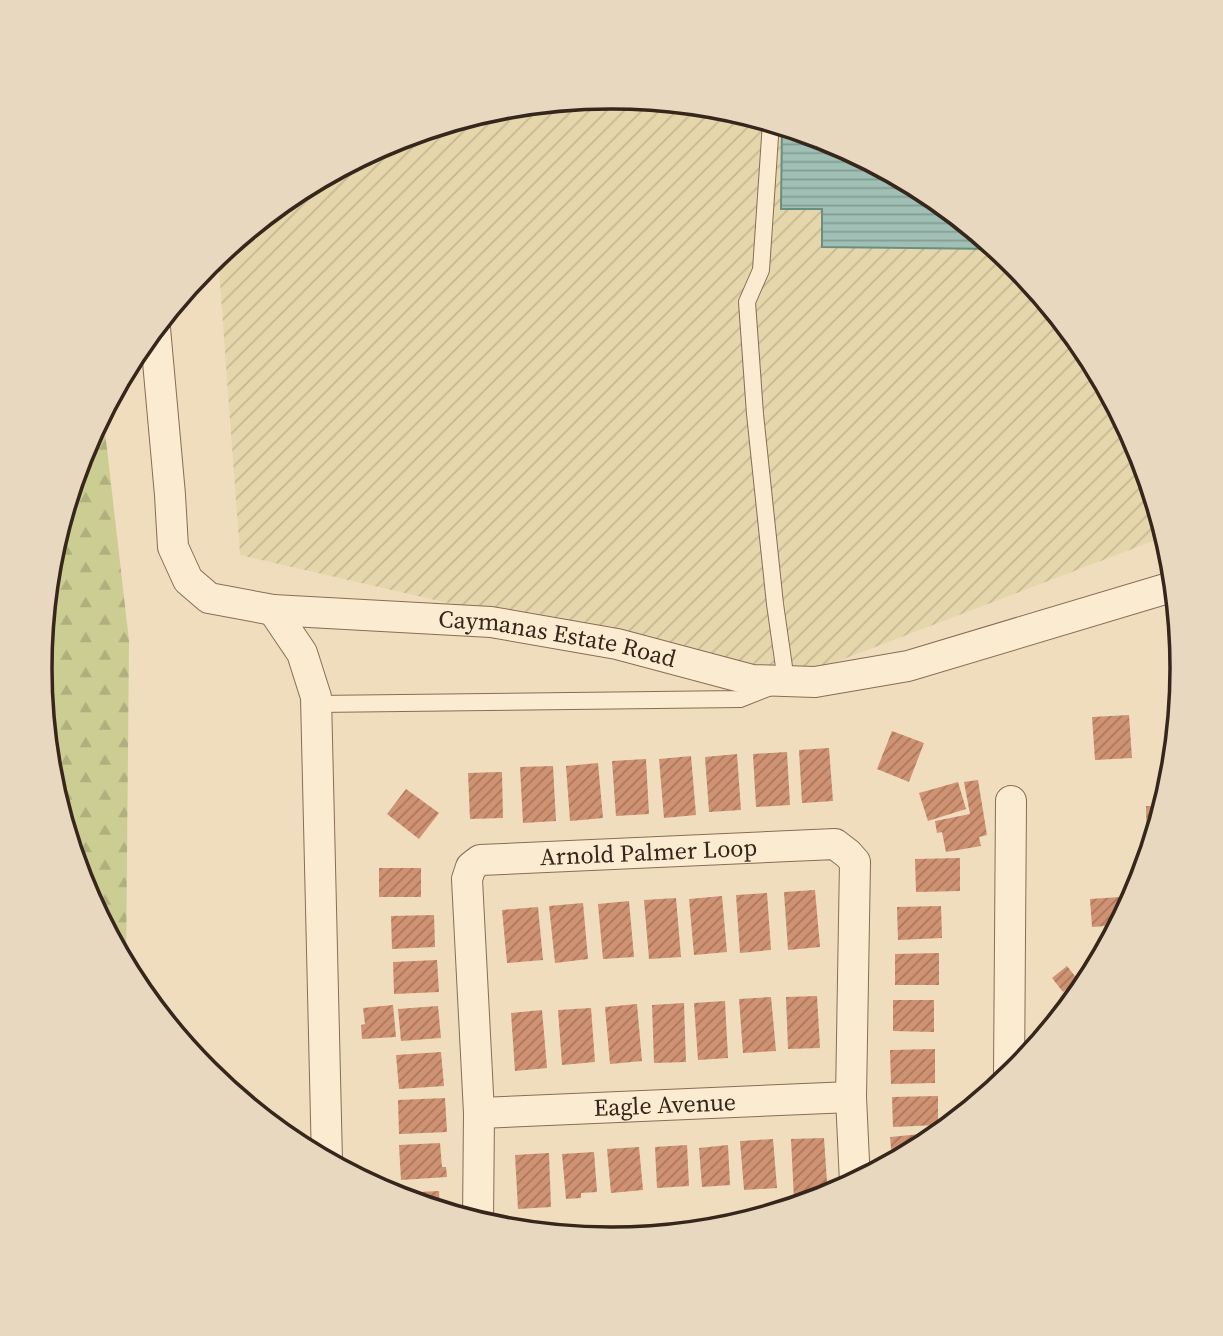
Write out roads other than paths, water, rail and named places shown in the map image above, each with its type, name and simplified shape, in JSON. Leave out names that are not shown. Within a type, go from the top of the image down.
[{"type":"street","name":"Caymanas Estate Road","points":[[156,344],[173,547],[188,580],[209,598],[273,610],[491,622],[617,644],[752,680],[815,682],[908,666],[1165,589]]},
{"type":"street","points":[[273,610],[302,653],[316,697],[327,1149]]},
{"type":"street","points":[[1009,1061],[1011,801]]},
{"type":"street","name":"Arnold Palmer Loop","points":[[478,1211],[479,1113],[467,879],[471,867],[480,860],[835,845],[848,854],[855,862],[851,1097],[854,1171]]},
{"type":"street","name":"Eagle Avenue","points":[[479,1113],[851,1097]]},
{"type":"lane","points":[[316,704],[740,699],[786,681],[755,414],[747,302],[761,270],[770,132]]},
{"type":"water","points":[[782,136],[825,152],[891,184],[922,203],[981,249],[822,247],[822,209],[781,209]]}]
